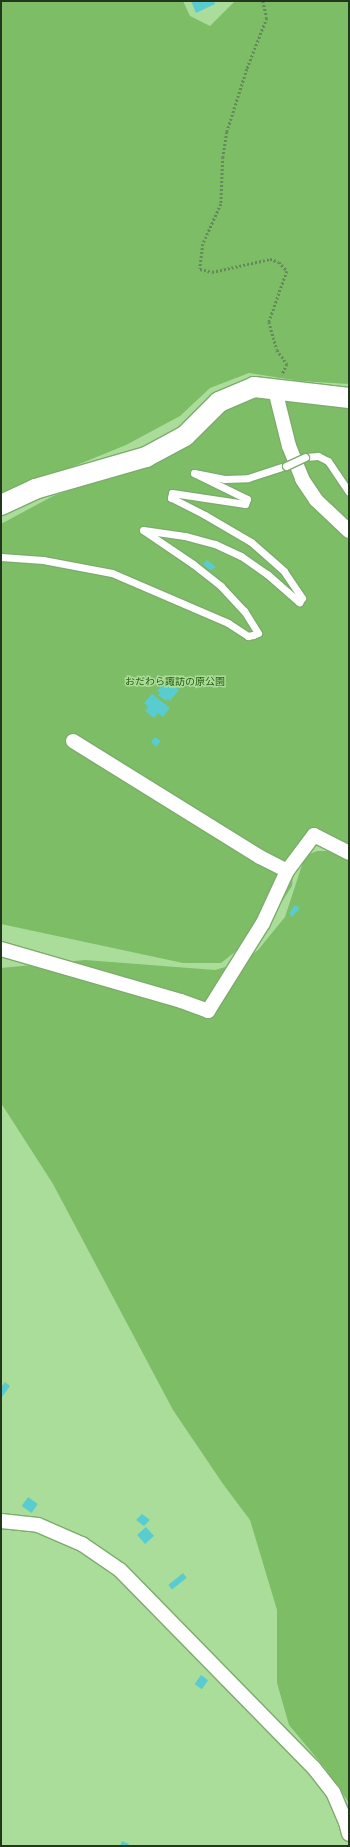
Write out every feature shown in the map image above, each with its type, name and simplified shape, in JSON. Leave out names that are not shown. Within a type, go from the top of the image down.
[{"type":"street","points":[[1,505],[34,489],[146,457],[185,436],[219,402],[254,388],[349,398]]},
{"type":"street","points":[[275,390],[289,446],[302,479],[316,500],[349,531]]},
{"type":"street","points":[[73,741],[260,857],[287,871]]},
{"type":"street","points":[[1,949],[181,1001],[208,1011],[263,922],[287,871],[314,835],[349,853]]},
{"type":"street","points":[[1,1521],[38,1525],[82,1544],[120,1570],[314,1768],[333,1792],[346,1822],[349,1834]]},
{"type":"lane","points":[[1,558],[43,560],[112,573],[228,623],[248,636],[258,633],[244,611],[221,586],[193,564],[143,530],[185,536],[215,544],[241,556],[267,574],[299,602],[302,598],[284,571],[251,542],[205,515],[171,498],[172,493],[245,504],[247,499],[194,473],[224,479],[248,478],[286,466],[305,457],[318,456],[328,461],[349,492]]},
{"type":"path","points":[[263,1],[267,18],[247,69],[227,132],[223,157],[221,204],[203,244],[200,269],[212,272],[270,259],[279,262],[287,271],[269,322],[277,350],[287,364],[275,390]]},
{"type":"green space","points":[[1,1],[183,1],[190,16],[210,26],[235,1],[349,1],[349,384],[300,381],[249,373],[210,388],[180,416],[126,445],[1,496]]},
{"type":"green space","name":"おだわら諏訪の原公園","points":[[349,391],[349,844],[307,841],[294,863],[292,886],[264,929],[221,963],[183,963],[1,924],[1,524],[53,496],[134,468],[225,407],[252,395]]},
{"type":"green space","points":[[317,851],[349,851],[349,1803],[325,1768],[289,1725],[277,1683],[277,1610],[250,1520],[223,1484],[173,1410],[53,1184],[1,1103],[1,968],[85,960],[215,970],[242,962],[258,950],[285,917],[305,856]]},
{"type":"building","points":[[191,1],[214,1],[215,4],[196,13]]},
{"type":"building","points":[[207,560],[216,567],[211,570],[207,568],[203,564]]},
{"type":"building","points":[[166,680],[179,690],[170,701],[168,699],[166,701],[158,695],[160,693],[157,691]]},
{"type":"building","points":[[152,694],[170,708],[163,717],[158,713],[154,718],[145,711],[148,707],[144,703]]},
{"type":"building","points":[[155,737],[161,741],[156,747],[151,742]]},
{"type":"building","points":[[295,905],[300,908],[292,917],[289,913]]},
{"type":"building","points":[[5,1382],[10,1386],[2,1397],[1,1387]]},
{"type":"building","points":[[28,1497],[38,1504],[32,1513],[22,1506]]},
{"type":"building","points":[[142,1514],[150,1520],[144,1526],[136,1520]]},
{"type":"building","points":[[146,1527],[154,1536],[145,1544],[137,1535]]},
{"type":"building","points":[[183,1573],[187,1578],[172,1590],[168,1585]]},
{"type":"building","points":[[201,1675],[208,1680],[202,1689],[195,1684]]},
{"type":"building","points":[[122,1841],[129,1844],[128,1846],[120,1846]]}]
